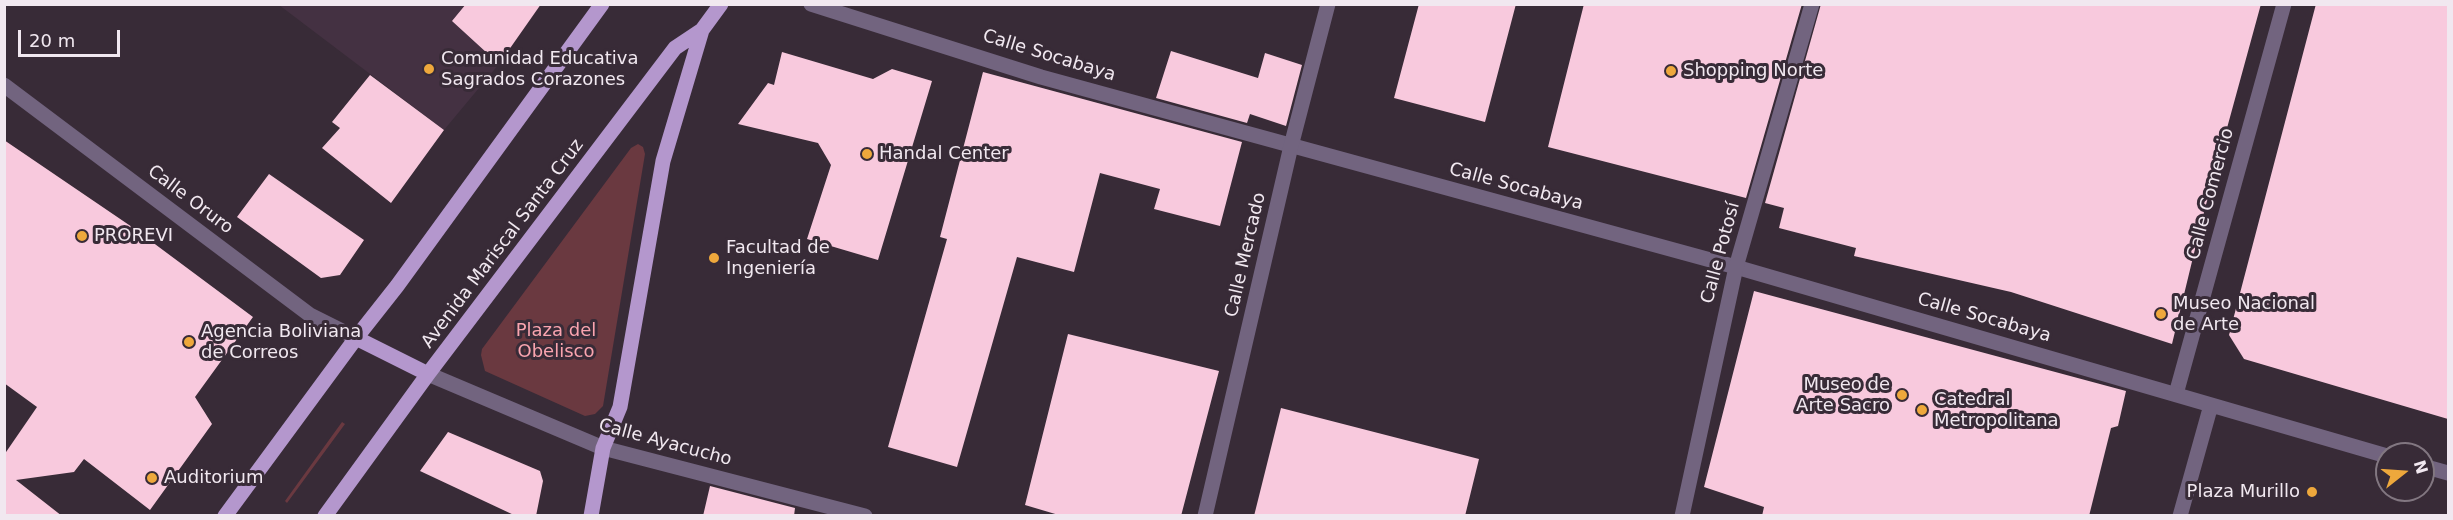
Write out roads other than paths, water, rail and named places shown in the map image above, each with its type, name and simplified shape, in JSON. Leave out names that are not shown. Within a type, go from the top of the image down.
[{"type":"main road","points":[[225,516],[397,286],[602,4]]},
{"type":"main road","name":"Avenida Mariscal Santa Cruz","points":[[325,516],[428,374],[675,48],[702,30],[721,4]]},
{"type":"main road","points":[[591,516],[603,448],[620,407],[663,161],[702,30]]},
{"type":"main road","points":[[356,338],[428,374]]},
{"type":"street","name":"Calle Socabaya","points":[[811,4],[1041,76],[1736,267],[2176,394],[2248,418],[2375,453]]},
{"type":"street","name":"Calle Mercado","points":[[1205,516],[1291,146],[1328,4]]},
{"type":"street","name":"Calle Potosí","points":[[1682,516],[1736,267],[1812,4]]},
{"type":"street","name":"Calle Comercio","points":[[2176,394],[2284,4]]},
{"type":"street","name":"Calle Oruro","points":[[4,85],[310,315],[356,338]]},
{"type":"street","name":"Calle Ayacucho","points":[[428,374],[603,448],[865,516]]},
{"type":"street","points":[[2180,516],[2211,405]]},
{"type":"place","name":"Comunidad Educativa Sagrados Corazones","points":[[429,69]]},
{"type":"place","name":"Shopping Norte","points":[[1671,71]]},
{"type":"place","name":"Handal Center","points":[[867,154]]},
{"type":"place","name":"PROREVI","points":[[82,236]]},
{"type":"place","name":"Facultad de Ingeniería","points":[[714,258]]},
{"type":"place","name":"Museo Nacional de Arte","points":[[2161,314]]},
{"type":"place","name":"Agencia Boliviana de Correos","points":[[189,342]]},
{"type":"place","name":"Museo de Arte Sacro","points":[[1902,395]]},
{"type":"place","name":"Catedral Metropolitana","points":[[1922,410]]},
{"type":"place","name":"Auditorium","points":[[152,478]]},
{"type":"place","name":"Plaza Murillo","points":[[2312,492]]},
{"type":"park label","name":"Plaza del Obelisco","points":[[556,341]]}]
